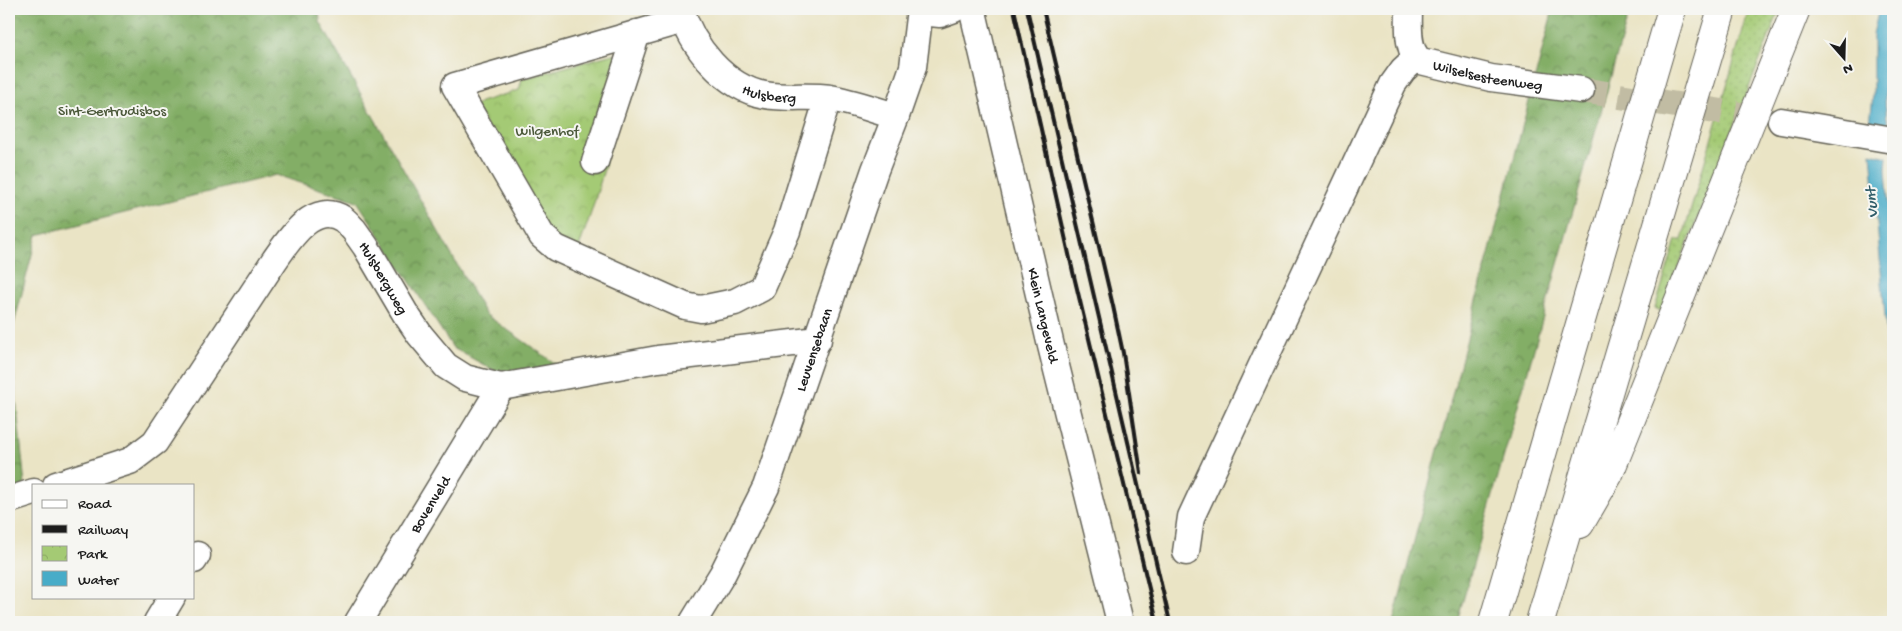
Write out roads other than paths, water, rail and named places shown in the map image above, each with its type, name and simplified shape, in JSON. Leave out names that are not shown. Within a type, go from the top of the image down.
[{"type":"highway","points":[[1493,622],[1672,9]]},
{"type":"highway","points":[[1540,622],[1722,9]]},
{"type":"highway","points":[[1556,567],[1609,474],[1796,9]]},
{"type":"street","points":[[920,10],[940,14],[954,9]]},
{"type":"street","name":"Klein Langeveld","points":[[970,9],[973,12],[1051,346],[1120,622]]},
{"type":"street","name":"Wilselsesteenweg","points":[[1409,9],[1411,47],[1416,58],[1428,64],[1491,78],[1581,90]]},
{"type":"street","name":"Leuvensebaan","points":[[693,622],[724,574],[766,486],[818,340],[875,170],[913,67],[920,10]]},
{"type":"street","points":[[682,14],[637,33],[455,86],[542,236],[556,248],[685,306],[701,309],[735,302],[762,288],[787,231],[828,98]]},
{"type":"street","name":"Hulsberg","points":[[682,14],[704,53],[724,76],[746,88],[762,94],[781,97],[828,98],[850,102],[896,116]]},
{"type":"street","points":[[595,162],[637,33]]},
{"type":"street","points":[[1186,552],[1191,517],[1393,84],[1403,70],[1416,58]]},
{"type":"street","points":[[1781,122],[1893,140]]},
{"type":"street","name":"Hulsbergweg","points":[[59,484],[130,461],[155,442],[207,361],[294,233],[318,215],[327,214],[342,219],[354,230],[366,246],[378,270],[415,328],[446,366],[465,378],[501,387],[658,359],[818,340]]},
{"type":"street","name":"Bovenveld","points":[[358,622],[501,387]]},
{"type":"street","points":[[9,500],[32,493]]},
{"type":"street","points":[[157,622],[171,598]]},
{"type":"water","points":[[1879,9],[1893,9],[1885,70],[1885,106],[1889,129],[1870,124],[1873,95],[1873,34]]},
{"type":"water","points":[[1871,153],[1887,157],[1886,169],[1893,268],[1893,411]]},
{"type":"tunnel","points":[[1581,90],[1773,120]]},
{"type":"railway","points":[[1014,9],[1073,272],[1157,622]]},
{"type":"railway","points":[[1027,9],[1170,622]]},
{"type":"railway","points":[[1043,9],[1123,353],[1141,473]]},
{"type":"park label","name":"Sint-Gertrudisbos","points":[[112,110]]},
{"type":"park label","name":"Wilgenhof","points":[[547,130]]},
{"type":"water label","name":"Vunt","points":[[1870,203]]}]
